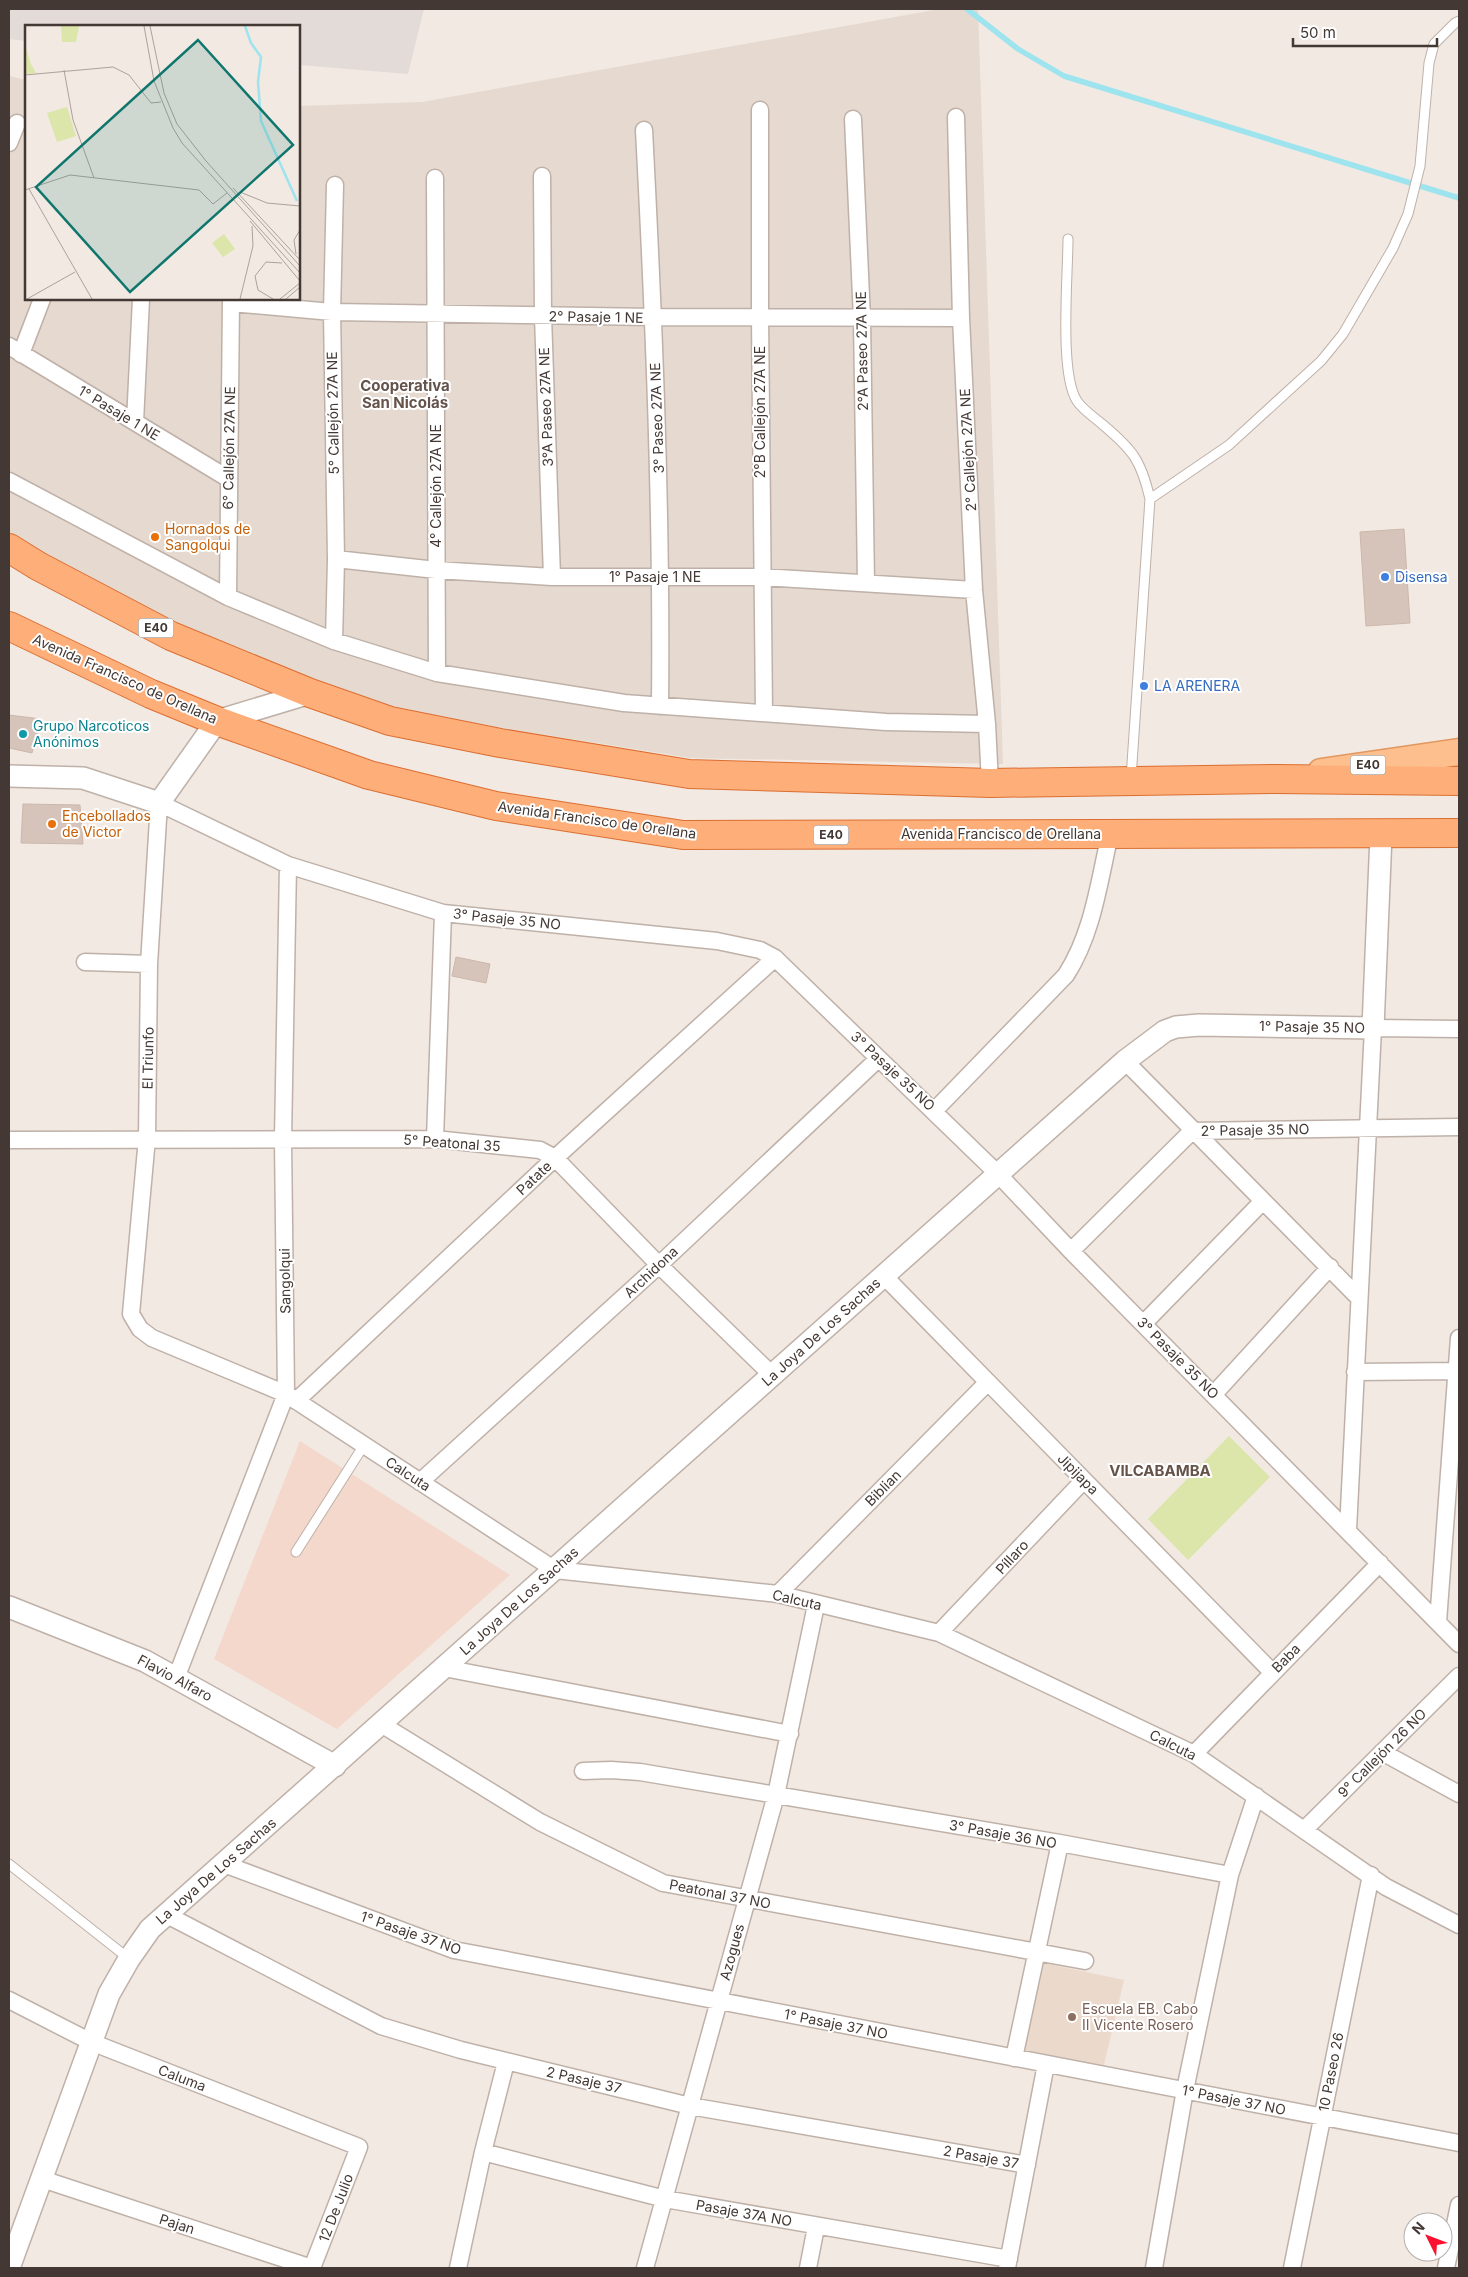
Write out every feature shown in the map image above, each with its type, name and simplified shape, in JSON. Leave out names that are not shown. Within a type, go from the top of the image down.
[{"type":"highway","name":"E40","points":[[9,548],[38,566],[171,636],[310,693],[390,721],[500,743],[689,774],[990,783],[1276,779]]},
{"type":"highway","name":"Avenida Francisco de Orellana","points":[[9,626],[151,694],[217,721],[369,775],[496,806],[683,835],[1381,835],[1459,833]]},
{"type":"highway","points":[[1276,779],[1459,781]]},
{"type":"main road","points":[[1426,756],[1459,742]]},
{"type":"main road","name":"E40","points":[[1276,779],[1459,752]]},
{"type":"street","name":"2°B Callejón 27A NE","points":[[760,110],[761,577],[764,713]]},
{"type":"street","name":"2° Callejón 27A NE","points":[[956,117],[962,318],[974,590],[990,783]]},
{"type":"street","name":"2°A Paseo 27A NE","points":[[854,119],[862,319],[866,583]]},
{"type":"street","points":[[9,143],[17,123]]},
{"type":"street","name":"3° Paseo 27A NE","points":[[644,130],[654,318],[661,576],[660,706]]},
{"type":"street","name":"3°A Paseo 27A NE","points":[[542,176],[543,316],[552,578]]},
{"type":"street","name":"4° Callejón 27A NE","points":[[435,178],[437,673]]},
{"type":"street","name":"5° Callejón 27A NE","points":[[334,642],[336,559],[332,312],[335,185]]},
{"type":"street","points":[[15,350],[41,300]]},
{"type":"street","points":[[135,422],[141,300]]},
{"type":"street","name":"2° Pasaje 1 NE","points":[[231,301],[332,312],[654,318],[962,318]]},
{"type":"street","name":"6° Callejón 27A NE","points":[[228,597],[231,301]]},
{"type":"street","name":"1° Pasaje 1 NE","points":[[15,350],[229,479]]},
{"type":"street","points":[[9,481],[228,597],[334,642],[437,673],[624,703],[886,722],[986,724]]},
{"type":"street","name":"1° Pasaje 1 NE","points":[[336,559],[436,570],[552,578],[761,577],[974,590]]},
{"type":"street","points":[[9,776],[83,778],[159,803],[217,721],[310,693]]},
{"type":"street","name":"3° Pasaje 35 NO","points":[[159,803],[288,865],[443,913],[717,941],[760,950],[776,958],[998,1174],[1071,1251],[1459,1644]]},
{"type":"street","name":"El Triunfo","points":[[131,1314],[147,1138],[150,964],[159,803]]},
{"type":"street","points":[[934,1111],[1066,975],[1078,957],[1086,936],[1110,834]]},
{"type":"street","points":[[1348,1530],[1381,835]]},
{"type":"street","name":"Sangolqui","points":[[176,1678],[291,1398],[283,1139],[288,865]]},
{"type":"street","points":[[435,1138],[443,913]]},
{"type":"street","name":"Patate","points":[[291,1398],[776,958]]},
{"type":"street","points":[[85,962],[150,964]]},
{"type":"street","name":"1° Pasaje 35 NO","points":[[1165,1031],[1199,1025],[1459,1029]]},
{"type":"street","name":"La Joya De Los Sachas","points":[[9,2268],[109,1994],[129,1958],[150,1929],[1124,1061],[1165,1031]]},
{"type":"street","name":"Archidona","points":[[420,1482],[659,1265],[878,1059]]},
{"type":"street","points":[[1124,1061],[1358,1297]]},
{"type":"street","name":"2° Pasaje 35 NO","points":[[1071,1251],[1192,1131],[1459,1127]]},
{"type":"street","name":"5° Peatonal 35","points":[[9,1140],[435,1138],[540,1150],[555,1158],[659,1265],[772,1375]]},
{"type":"street","points":[[1144,1323],[1263,1200]]},
{"type":"street","points":[[1214,1394],[1330,1267]]},
{"type":"street","name":"Jipijapa","points":[[884,1276],[1272,1672]]},
{"type":"street","name":"Calcuta","points":[[131,1314],[140,1329],[152,1338],[291,1398],[555,1570],[778,1594],[816,1605],[939,1633],[1194,1754],[1386,1887],[1459,1925]]},
{"type":"street","points":[[1438,1622],[1459,1338]]},
{"type":"street","points":[[1355,1372],[1458,1371]]},
{"type":"street","name":"Biblian","points":[[778,1594],[988,1382]]},
{"type":"street","name":"Píllaro","points":[[939,1633],[1084,1480]]},
{"type":"street","name":"Baba","points":[[1194,1754],[1380,1563]]},
{"type":"street","name":"Azogues","points":[[645,2268],[776,1795],[816,1605]]},
{"type":"street","name":"Flavio Alfaro","points":[[9,1607],[145,1660],[334,1766]]},
{"type":"street","points":[[444,1668],[790,1734]]},
{"type":"street","name":"9° Callejón 26 NO","points":[[1304,1830],[1459,1677]]},
{"type":"street","name":"Peatonal 37 NO","points":[[381,1724],[540,1822],[663,1883],[1085,1961]]},
{"type":"street","points":[[1382,1752],[1459,1794]]},
{"type":"street","name":"3° Pasaje 36 NO","points":[[583,1771],[640,1772],[1060,1843],[1230,1874]]},
{"type":"street","points":[[1154,2268],[1185,2090],[1230,1874],[1256,1796]]},
{"type":"street","points":[[1014,2058],[1060,1843]]},
{"type":"street","name":"1° Pasaje 37 NO","points":[[224,1864],[454,1950],[1459,2143]]},
{"type":"street","name":"10 Paseo 26","points":[[1292,2268],[1371,1876]]},
{"type":"street","name":"2 Pasaje 37","points":[[167,1915],[381,2026],[506,2062],[690,2106],[1027,2165]]},
{"type":"street","name":"Caluma","points":[[9,2000],[91,2042],[359,2147]]},
{"type":"street","points":[[458,2268],[483,2152],[506,2062]]},
{"type":"street","points":[[1008,2264],[1046,2064]]},
{"type":"street","name":"12 De Julio","points":[[312,2268],[359,2147]]},
{"type":"street","name":"Pasaje 37A NO","points":[[483,2152],[665,2199],[1008,2264]]},
{"type":"street","name":"Pajan","points":[[42,2179],[312,2268]]},
{"type":"street","points":[[1446,2268],[1459,2204]]},
{"type":"street","points":[[808,2268],[816,2227]]},
{"type":"lane","points":[[1150,499],[1229,445],[1321,362],[1343,334],[1393,248],[1408,214],[1420,166],[1429,63],[1434,44],[1459,21]]},
{"type":"lane","points":[[1068,239],[1067,342],[1071,389],[1078,403],[1132,452],[1144,473],[1150,499],[1131,781]]},
{"type":"lane","points":[[296,1552],[364,1445]]},
{"type":"lane","points":[[9,1864],[129,1958]]},
{"type":"shaded area","points":[[9,9],[424,9],[408,74],[300,65],[300,25],[25,25],[25,41],[9,39]]},
{"type":"shaded area","name":"Cooperativa San Nicolás","points":[[940,9],[978,9],[1003,764],[691,758],[327,700],[9,544],[9,76],[25,80],[25,300],[300,300],[300,106],[422,102]]},
{"type":"shaded area","points":[[300,1441],[510,1575],[337,1729],[214,1659]]},
{"type":"shaded area","name":"Escuela EB. Cabo II Vicente Rosero","points":[[1039,1962],[1124,1980],[1103,2069],[1020,2053]]},
{"type":"green space","points":[[1229,1436],[1270,1477],[1188,1560],[1148,1519]]},
{"type":"building","name":"Disensa","points":[[1404,529],[1410,623],[1366,626],[1360,532]]},
{"type":"building","name":"Grupo Narcoticos Anónimos","points":[[9,715],[41,719],[32,753],[9,748]]},
{"type":"building","name":"Encebollados de Victor","points":[[23,804],[80,805],[83,844],[21,843]]},
{"type":"building","points":[[456,957],[490,964],[486,983],[452,976]]},
{"type":"waterway","points":[[967,9],[1018,49],[1064,76],[1459,198]]},
{"type":"place","name":"Hornados de Sangolqui","points":[[155,537]]},
{"type":"place","name":"Disensa","points":[[1385,577]]},
{"type":"place","name":"LA ARENERA","points":[[1144,686]]},
{"type":"place","name":"Grupo Narcoticos Anónimos","points":[[23,734]]},
{"type":"place","name":"Encebollados de Victor","points":[[52,824]]},
{"type":"place","name":"Escuela EB. Cabo II Vicente Rosero","points":[[1072,2017]]},
{"type":"district","name":"Cooperativa San Nicolás","points":[[405,394]]},
{"type":"district","name":"VILCABAMBA","points":[[1160,1471]]}]
